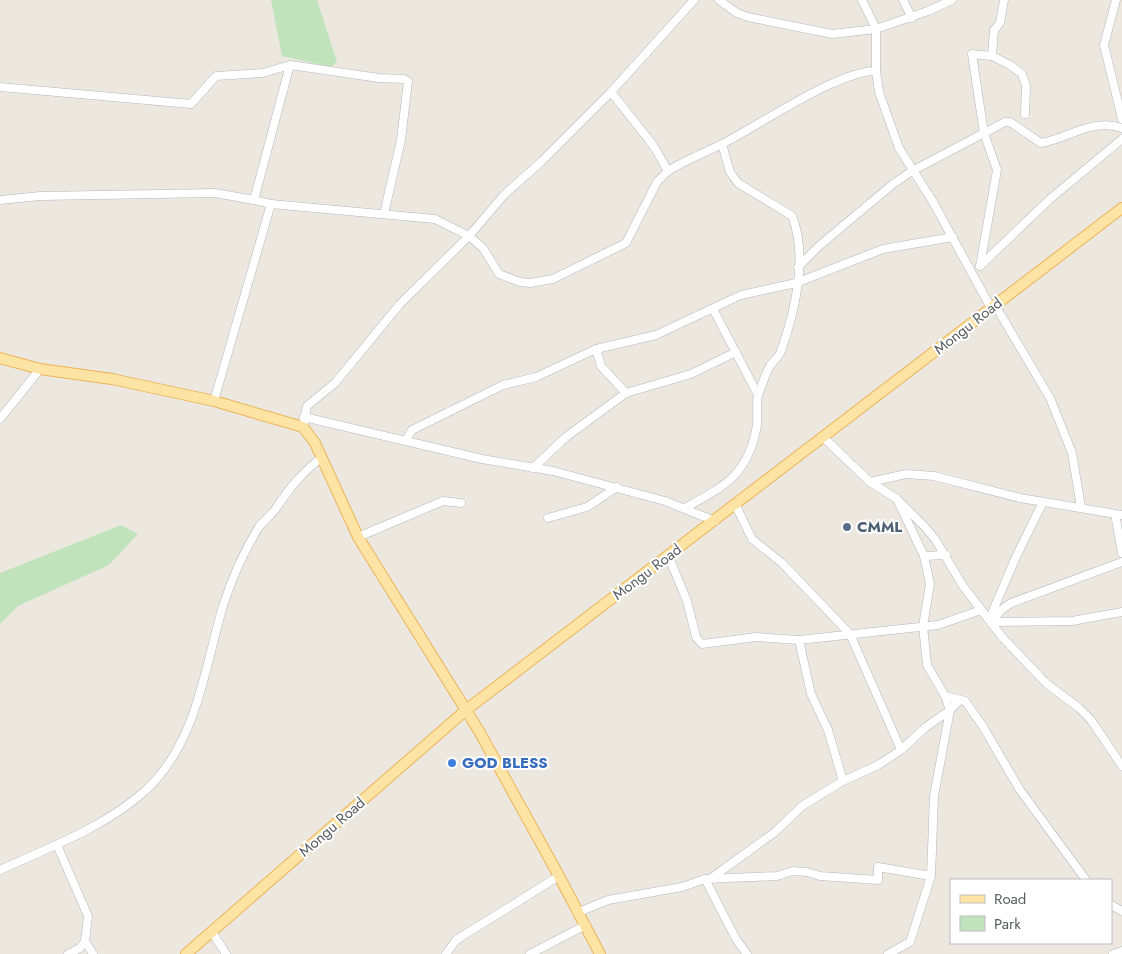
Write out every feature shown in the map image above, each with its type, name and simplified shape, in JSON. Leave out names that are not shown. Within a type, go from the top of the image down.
[{"type":"main road","name":"Mongu Road","points":[[186,954],[466,710],[668,555],[736,506],[1122,208]]},
{"type":"main road","points":[[0,358],[40,369],[112,380],[304,422],[358,537],[466,710],[560,876],[600,954]]},
{"type":"street","points":[[694,0],[611,92],[541,162],[504,195],[469,236],[400,304],[335,383],[307,406],[304,422],[406,440],[482,460],[533,468],[618,487],[685,508],[715,521]]},
{"type":"street","points":[[719,0],[737,13],[748,17],[823,33],[843,35],[876,29],[912,18],[952,0]]},
{"type":"street","points":[[862,0],[876,29],[876,71],[879,92],[891,128],[912,172],[933,202],[973,275],[1050,398],[1072,453],[1081,507]]},
{"type":"street","points":[[904,0],[912,18]]},
{"type":"street","points":[[992,56],[994,30],[1000,22],[1004,0]]},
{"type":"street","points":[[1116,0],[1104,45],[1122,119]]},
{"type":"street","points":[[980,266],[997,170],[984,132],[972,54],[992,56],[1010,65],[1022,74],[1026,86],[1025,114]]},
{"type":"street","points":[[254,200],[290,65]]},
{"type":"street","points":[[0,87],[191,104],[216,76],[263,72],[290,65],[379,78],[404,79],[408,81],[401,140],[384,214]]},
{"type":"street","points":[[0,200],[40,196],[214,193],[271,204],[435,219],[469,236],[483,248],[499,274],[520,282],[530,283],[552,278],[626,243],[656,182],[668,171],[850,76],[876,71]]},
{"type":"street","points":[[611,92],[653,145],[668,171]]},
{"type":"street","points":[[798,267],[818,246],[893,184],[984,132],[1008,121],[1041,143],[1076,130],[1108,126],[1122,128]]},
{"type":"street","points":[[973,275],[980,266],[1050,200],[1122,139]]},
{"type":"street","points":[[685,508],[724,486],[742,468],[757,426],[756,404],[758,395],[769,368],[780,353],[798,267],[798,233],[792,216],[738,182],[730,172],[722,144]]},
{"type":"street","points":[[214,402],[271,204]]},
{"type":"street","points":[[406,440],[412,430],[503,385],[536,377],[596,349],[656,336],[741,295],[796,283],[883,249],[953,237]]},
{"type":"street","points":[[713,309],[758,395]]},
{"type":"street","points":[[596,349],[601,366],[626,393]]},
{"type":"street","points":[[533,468],[566,437],[626,393],[691,374],[736,352]]},
{"type":"street","points":[[0,419],[40,369]]},
{"type":"street","points":[[824,438],[870,482],[897,499],[925,527],[946,555],[963,586],[1012,649],[1047,684],[1079,708],[1091,720],[1122,766]]},
{"type":"street","points":[[0,870],[57,845],[105,820],[145,791],[181,746],[191,721],[224,604],[239,564],[260,525],[276,508],[301,474],[322,457]]},
{"type":"street","points":[[870,482],[906,474],[934,476],[979,489],[1043,502],[1119,514],[1122,553]]},
{"type":"street","points":[[548,518],[587,508],[618,487]]},
{"type":"street","points":[[888,954],[910,942],[931,876],[934,796],[950,710],[945,696],[927,665],[923,626],[930,584],[924,556],[897,499]]},
{"type":"street","points":[[358,537],[443,501],[461,503]]},
{"type":"street","points":[[992,622],[1019,551],[1043,502]]},
{"type":"street","points":[[736,506],[752,539],[782,563],[850,634],[901,750]]},
{"type":"street","points":[[668,555],[687,601],[696,637],[702,644],[756,637],[799,640],[923,626],[949,622],[981,610]]},
{"type":"street","points":[[924,556],[946,555]]},
{"type":"street","points":[[992,622],[1000,611],[1011,603],[1122,562]]},
{"type":"street","points":[[992,622],[1072,620],[1122,612]]},
{"type":"street","points":[[799,640],[810,694],[828,730],[843,782]]},
{"type":"street","points":[[945,696],[965,701],[982,725],[1020,790],[1085,879]]},
{"type":"street","points":[[707,879],[775,832],[802,806],[843,782],[878,765],[901,750],[960,700]]},
{"type":"street","points":[[57,845],[88,916],[85,941],[80,948],[68,954]]},
{"type":"street","points":[[579,912],[608,900],[654,893],[707,879],[777,876],[793,871],[807,872],[820,876],[878,880],[878,867],[931,876]]},
{"type":"street","points":[[446,954],[456,940],[560,876]]},
{"type":"street","points":[[707,879],[736,939],[747,954]]},
{"type":"street","points":[[530,954],[586,925]]},
{"type":"street","points":[[212,932],[226,954]]},
{"type":"street","points":[[85,941],[94,954]]},
{"type":"street","points":[[1113,954],[1122,950]]},
{"type":"green space","points":[[271,0],[317,0],[337,62],[331,67],[282,56]]},
{"type":"green space","points":[[121,525],[138,534],[109,565],[18,606],[0,624],[0,573]]},
{"type":"place","name":"CMML","points":[[847,527]]},
{"type":"place","name":"GOD BLESS","points":[[452,763]]}]
